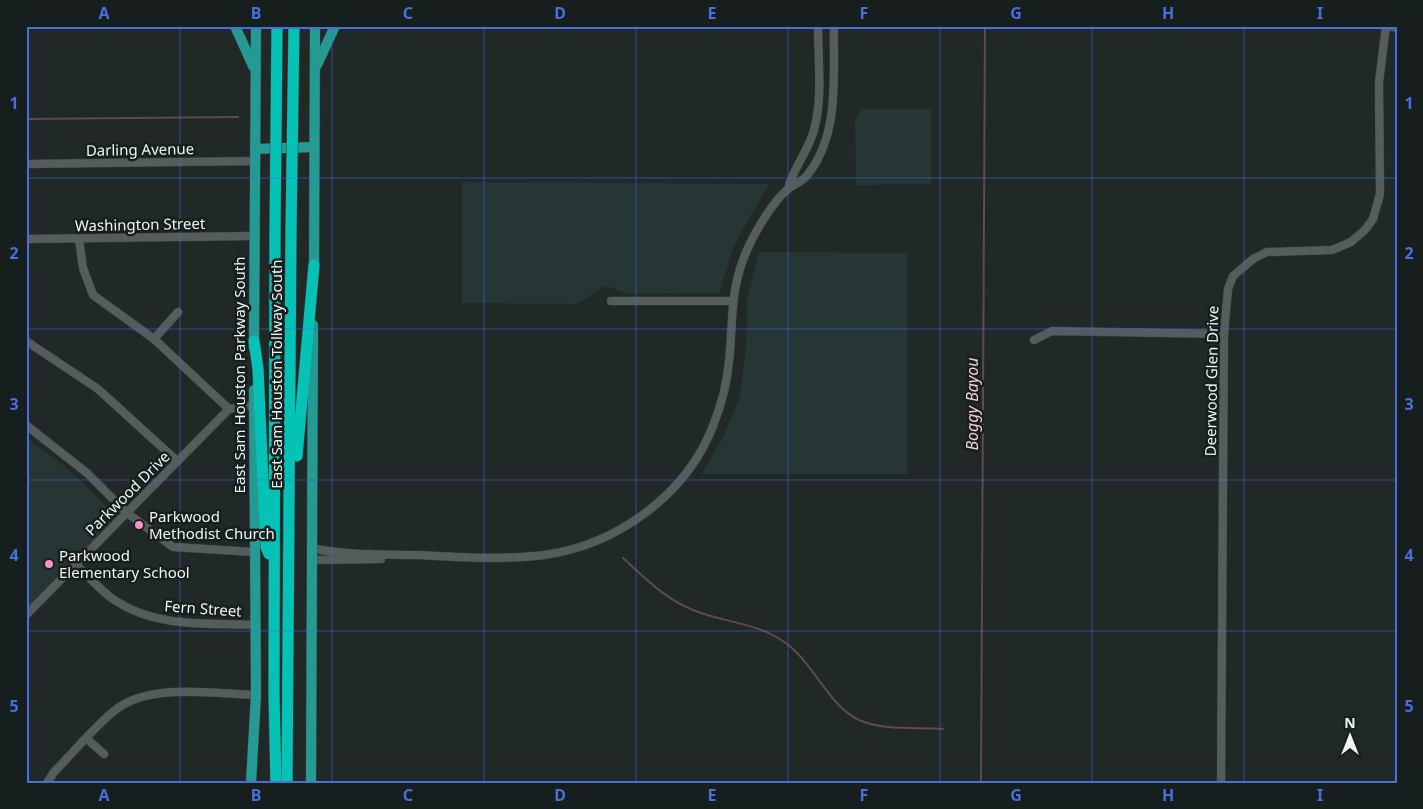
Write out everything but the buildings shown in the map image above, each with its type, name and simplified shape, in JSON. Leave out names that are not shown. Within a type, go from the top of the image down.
[{"type":"highway","name":"East Sam Houston Tollway South","points":[[276,26],[274,565],[276,783]]},
{"type":"highway","name":"East Sam Houston Tollway South","points":[[287,783],[291,525],[294,26]]},
{"type":"highway","points":[[291,525],[314,265]]},
{"type":"highway","points":[[254,341],[258,369],[266,546],[274,565]]},
{"type":"main road","points":[[235,26],[255,71]]},
{"type":"main road","name":"East Sam Houston Parkway South","points":[[251,783],[256,695],[254,236],[256,26]]},
{"type":"main road","points":[[311,783],[315,26]]},
{"type":"main road","points":[[315,70],[335,26]]},
{"type":"main road","points":[[255,149],[314,147]]},
{"type":"street","points":[[312,560],[438,556],[519,556],[563,551],[606,537],[653,507],[687,472],[700,454],[714,424],[724,391],[728,368],[732,301],[742,262],[752,240],[766,217],[788,189],[792,176],[811,140],[818,107],[818,26]]},
{"type":"street","points":[[788,189],[804,180],[815,165],[824,145],[832,109],[834,26]]},
{"type":"street","points":[[1388,26],[1397,28]]},
{"type":"street","name":"Deerwood Glen Drive","points":[[1221,783],[1224,305],[1233,276],[1253,259],[1267,252],[1332,250],[1352,242],[1366,230],[1373,219],[1380,194],[1379,82],[1388,26]]},
{"type":"street","points":[[818,107],[832,109]]},
{"type":"street","name":"Darling Avenue","points":[[26,164],[255,161]]},
{"type":"street","name":"Washington Street","points":[[26,240],[254,236]]},
{"type":"street","points":[[79,239],[83,268],[93,295],[154,339],[229,409],[254,405]]},
{"type":"street","points":[[611,301],[732,301]]},
{"type":"street","points":[[154,339],[178,312]]},
{"type":"street","points":[[1034,340],[1052,332],[1224,334]]},
{"type":"street","points":[[26,341],[98,388],[178,461]]},
{"type":"street","name":"Parkwood Drive","points":[[26,615],[229,409]]},
{"type":"street","points":[[26,425],[87,473],[126,513],[173,547],[254,552]]},
{"type":"street","points":[[312,548],[342,552],[438,556]]},
{"type":"street","name":"Fern Street","points":[[76,565],[115,601],[138,614],[166,622],[256,625]]},
{"type":"street","points":[[47,783],[54,772],[114,711],[135,699],[158,692],[256,695]]},
{"type":"street","points":[[87,739],[104,754]]},
{"type":"shaded area","points":[[862,109],[931,109],[931,184],[856,185],[855,121]]},
{"type":"shaded area","points":[[462,182],[769,184],[735,243],[719,293],[628,294],[605,286],[577,304],[462,303]]},
{"type":"shaded area","points":[[759,252],[907,253],[907,474],[702,474],[723,437],[740,396],[746,347],[747,298]]},
{"type":"shaded area","name":"Parkwood Elementary School","points":[[26,437],[69,470],[118,518],[26,610]]},
{"type":"waterway","name":"Boggy Bayou","points":[[981,783],[985,26]]},
{"type":"waterway","points":[[26,119],[238,117]]},
{"type":"waterway","points":[[623,558],[673,600],[706,615],[756,628],[781,639],[800,656],[840,706],[859,720],[879,726],[943,729]]},
{"type":"place","name":"Parkwood Methodist Church","points":[[139,525]]},
{"type":"place","name":"Parkwood Elementary School","points":[[49,564]]}]
